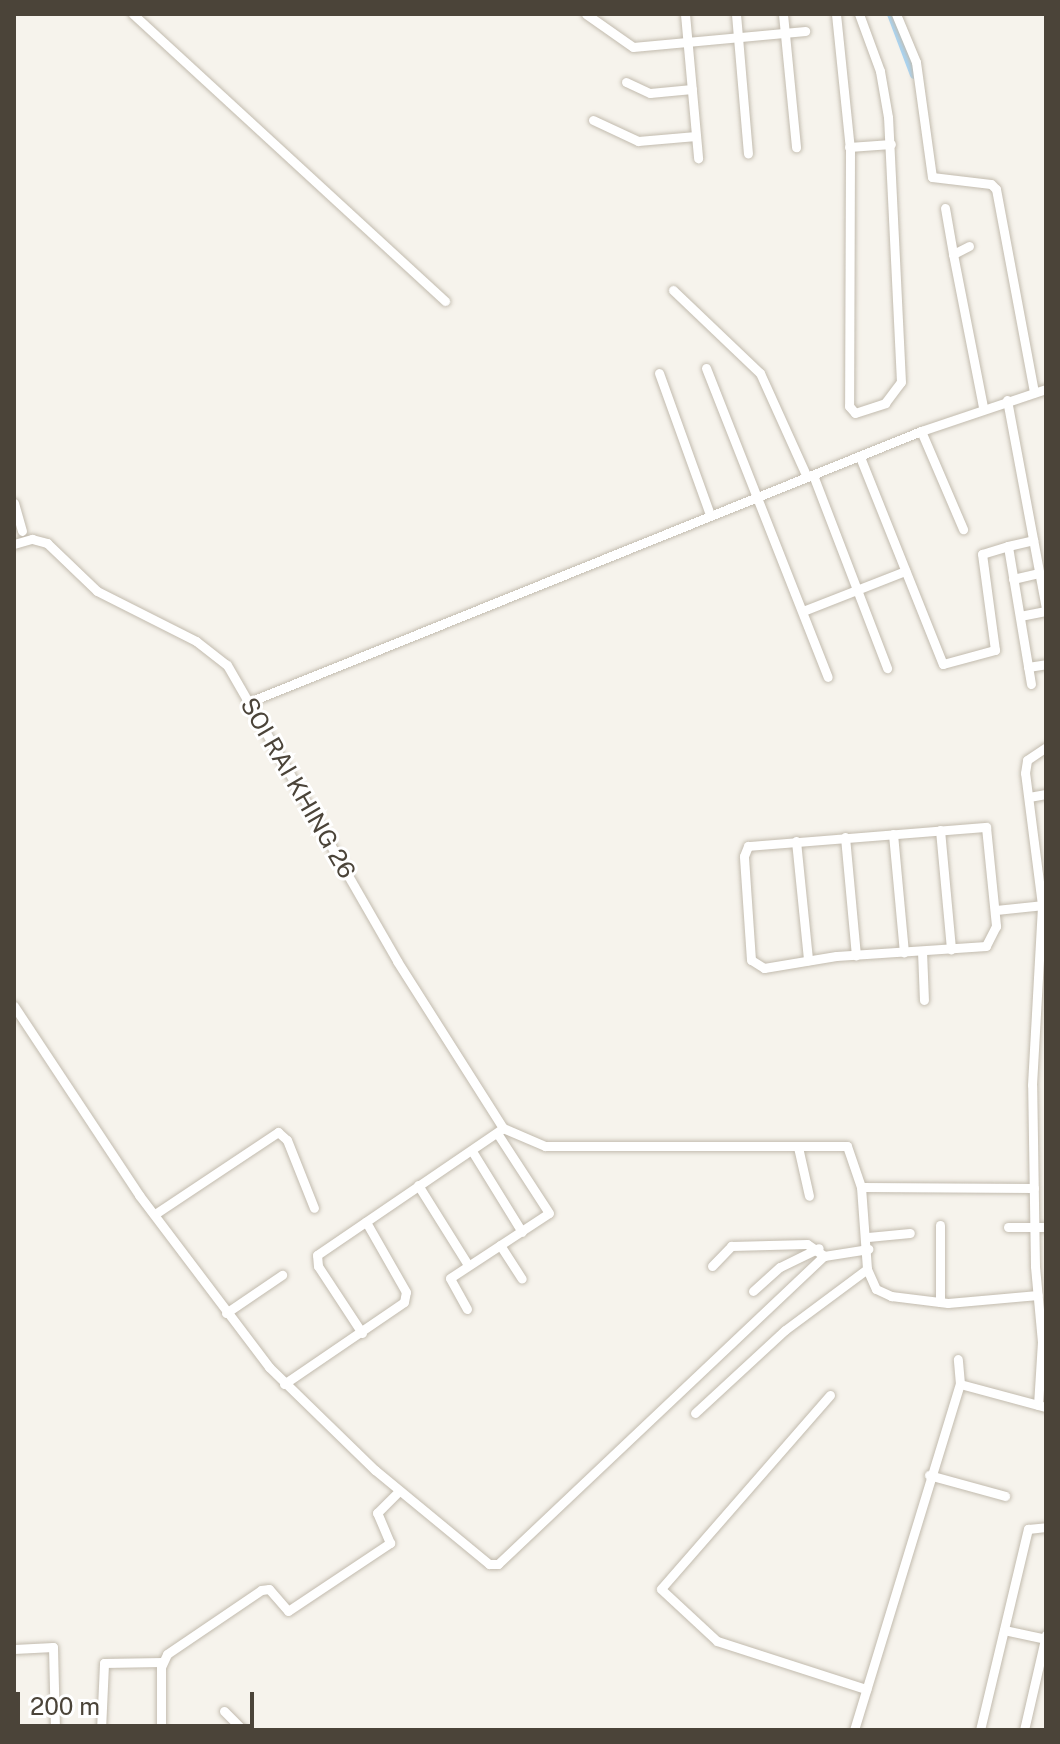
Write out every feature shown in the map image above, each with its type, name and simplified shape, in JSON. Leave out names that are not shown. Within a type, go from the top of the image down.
[{"type":"street","points":[[133,14],[445,301]]},
{"type":"street","points":[[586,14],[633,47],[805,31]]},
{"type":"street","points":[[685,14],[698,158]]},
{"type":"street","points":[[736,14],[748,153]]},
{"type":"street","points":[[783,14],[796,147]]},
{"type":"street","points":[[836,14],[849,147],[849,406],[851,412],[864,413],[893,397],[901,382],[891,144],[880,71],[859,14]]},
{"type":"street","points":[[896,14],[916,62],[932,177],[996,189],[1034,392]]},
{"type":"street","points":[[626,82],[650,93],[692,89]]},
{"type":"street","points":[[593,120],[638,141],[696,136]]},
{"type":"street","points":[[849,147],[891,144]]},
{"type":"street","points":[[945,208],[983,407]]},
{"type":"street","points":[[953,254],[969,246]]},
{"type":"street","points":[[673,290],[760,373],[810,476],[887,668]]},
{"type":"street","points":[[706,368],[828,677]]},
{"type":"street","points":[[659,373],[710,515]]},
{"type":"street","points":[[249,702],[921,431],[983,407],[1046,389]]},
{"type":"street","points":[[1007,400],[1046,610],[1020,616]]},
{"type":"street","points":[[921,431],[963,529]]},
{"type":"street","points":[[860,457],[938,659],[952,664],[995,650],[982,554],[1033,540]]},
{"type":"street","points":[[14,503],[18,528]]},
{"type":"street","name":"SOI RAI KHING 26","points":[[18,528],[32,539],[47,543],[97,591],[215,653],[249,702],[397,961],[549,1210],[522,1232]]},
{"type":"street","points":[[14,544],[32,539]]},
{"type":"street","points":[[1008,546],[1031,684]]},
{"type":"street","points":[[803,611],[905,571]]},
{"type":"street","points":[[1013,579],[1039,573]]},
{"type":"street","points":[[1028,667],[1046,664]]},
{"type":"street","points":[[960,1384],[1042,1406],[1032,1085],[1044,905],[1027,760],[1046,747]]},
{"type":"street","points":[[1029,797],[1046,794]]},
{"type":"street","points":[[940,830],[951,949]]},
{"type":"street","points":[[940,830],[990,831],[996,910],[992,942],[951,949],[808,960],[764,968],[751,960],[744,850],[796,841],[893,834],[940,830]]},
{"type":"street","points":[[893,834],[904,952]]},
{"type":"street","points":[[845,837],[856,955]]},
{"type":"street","points":[[796,841],[808,960]]},
{"type":"street","points":[[996,910],[1044,905]]},
{"type":"street","points":[[922,951],[924,1000]]},
{"type":"street","points":[[14,1006],[155,1214],[226,1313],[284,1384],[395,1496],[489,1564],[498,1564],[822,1252]]},
{"type":"street","points":[[362,1333],[317,1261],[317,1255],[502,1130],[545,1146],[847,1146],[861,1187],[868,1237],[867,1269],[882,1293],[940,1302],[1038,1295]]},
{"type":"street","points":[[155,1214],[278,1132],[287,1140],[314,1208]]},
{"type":"street","points":[[798,1147],[809,1196]]},
{"type":"street","points":[[467,1309],[450,1278],[522,1232],[472,1151]]},
{"type":"street","points":[[418,1185],[468,1265]]},
{"type":"street","points":[[861,1187],[1034,1188]]},
{"type":"street","points":[[284,1384],[394,1312],[406,1292],[366,1222]]},
{"type":"street","points":[[940,1225],[940,1302]]},
{"type":"street","points":[[1008,1227],[1046,1227]]},
{"type":"street","points":[[868,1237],[910,1233]]},
{"type":"street","points":[[712,1266],[731,1246],[801,1243],[822,1252]]},
{"type":"street","points":[[500,1245],[522,1279]]},
{"type":"street","points":[[753,1291],[780,1267],[822,1252],[868,1249]]},
{"type":"street","points":[[695,1413],[785,1330],[867,1269]]},
{"type":"street","points":[[226,1313],[282,1275]]},
{"type":"street","points":[[854,1730],[929,1475],[960,1384],[958,1359]]},
{"type":"street","points":[[830,1395],[661,1589],[717,1641],[866,1689]]},
{"type":"street","points":[[929,1475],[1005,1496]]},
{"type":"street","points":[[101,1730],[104,1663],[162,1662],[261,1590],[269,1589],[288,1611],[390,1543],[376,1516],[395,1496]]},
{"type":"street","points":[[980,1730],[1028,1529],[1046,1527]]},
{"type":"street","points":[[1004,1630],[1046,1637],[1024,1730]]},
{"type":"street","points":[[14,1649],[53,1647],[55,1730]]},
{"type":"street","points":[[161,1730],[162,1662]]},
{"type":"street","points":[[224,1711],[243,1730]]},
{"type":"waterway","points":[[891,14],[914,75]]}]
